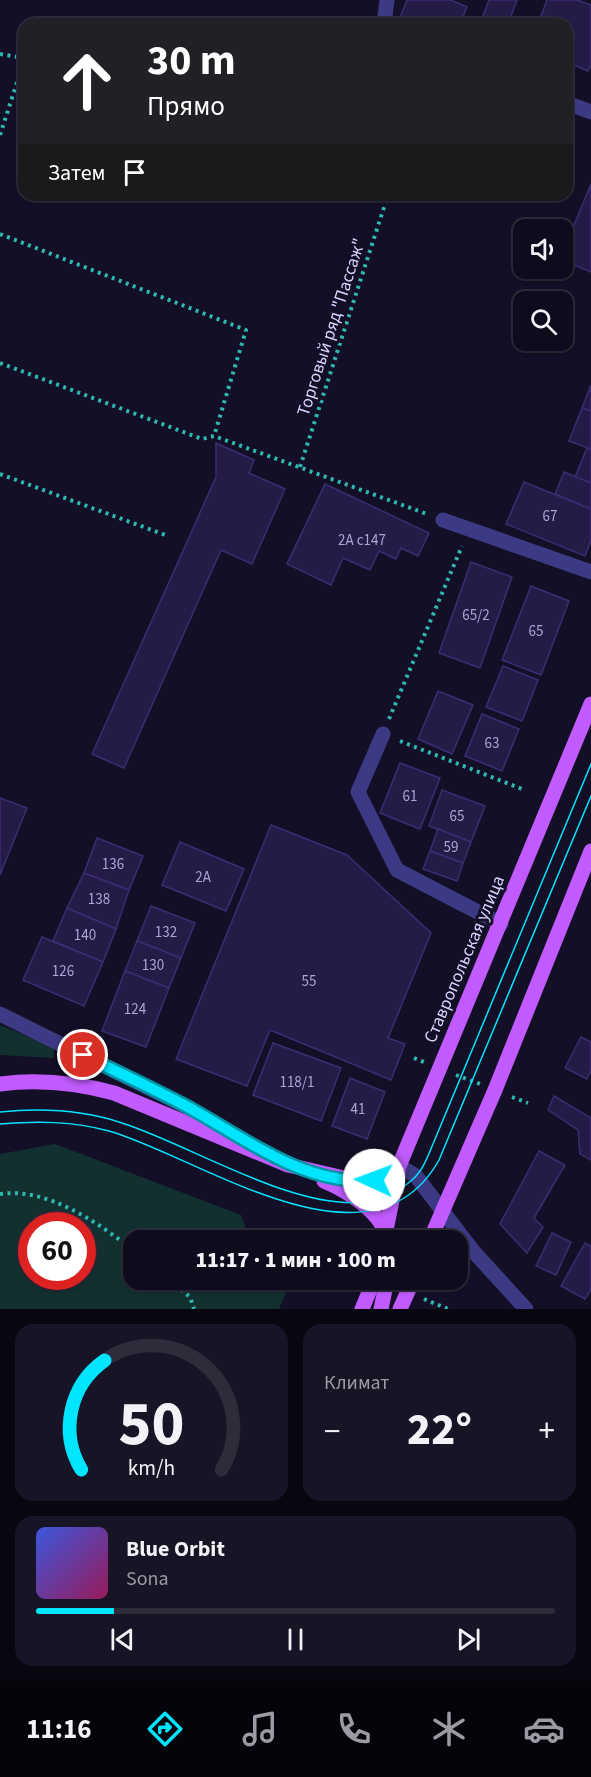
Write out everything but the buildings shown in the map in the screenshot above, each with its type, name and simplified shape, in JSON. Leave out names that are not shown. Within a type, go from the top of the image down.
[{"type":"main road","name":"Ставропольская улица","points":[[387,1230],[399,1166],[591,704]]},
{"type":"main road","points":[[435,1230],[495,1090],[591,851]]},
{"type":"main road","points":[[0,1084],[49,1082],[89,1086],[114,1093],[288,1165],[361,1182],[374,1180],[399,1166]]},
{"type":"main road","name":"Ставропольская улица","points":[[288,1165],[344,1191],[377,1218],[382,1230]]},
{"type":"main road","points":[[362,1309],[370,1290]]},
{"type":"main road","points":[[381,1309],[385,1290]]},
{"type":"main road","points":[[400,1309],[409,1290]]},
{"type":"street","points":[[385,18],[387,0]]},
{"type":"street","points":[[573,105],[591,112]]},
{"type":"street","points":[[443,520],[591,572]]},
{"type":"street","points":[[383,734],[358,792],[397,870],[501,924]]},
{"type":"street","points":[[0,1014],[187,1107],[288,1165]]},
{"type":"street","points":[[399,1166],[416,1176],[473,1251],[526,1309]]},
{"type":"path","points":[[0,54],[18,58]]},
{"type":"path","points":[[0,135],[18,79]]},
{"type":"path","name":"Торговый ряд \"Пассаж\"","points":[[300,467],[386,201]]},
{"type":"path","points":[[0,234],[246,330],[214,436]]},
{"type":"path","points":[[0,363],[202,439],[214,436],[443,520]]},
{"type":"path","points":[[0,474],[168,536]]},
{"type":"path","points":[[469,529],[383,734],[522,789]]},
{"type":"path","points":[[414,1058],[528,1103]]},
{"type":"path","points":[[0,1194],[14,1192],[71,1208],[123,1243]]},
{"type":"path","points":[[181,1290],[190,1297],[194,1309]]},
{"type":"green space","points":[[0,1025],[54,1047],[54,1058],[0,1055]]},
{"type":"green space","points":[[55,1144],[241,1215],[246,1230],[123,1230],[123,1290],[279,1290],[286,1292],[279,1309],[0,1309],[0,1154]]},
{"type":"tram line","points":[[0,1112],[61,1111],[92,1115],[122,1123],[274,1186],[336,1202],[364,1202],[396,1191],[417,1175],[427,1158],[591,764]]},
{"type":"tram line","points":[[0,1124],[54,1123],[82,1125],[109,1131],[147,1145],[235,1184],[283,1201],[329,1211],[372,1211],[409,1195],[439,1160],[591,796]]},
{"type":"route","points":[[83,1055],[187,1107],[288,1165],[348,1180],[361,1182],[374,1180]]}]
